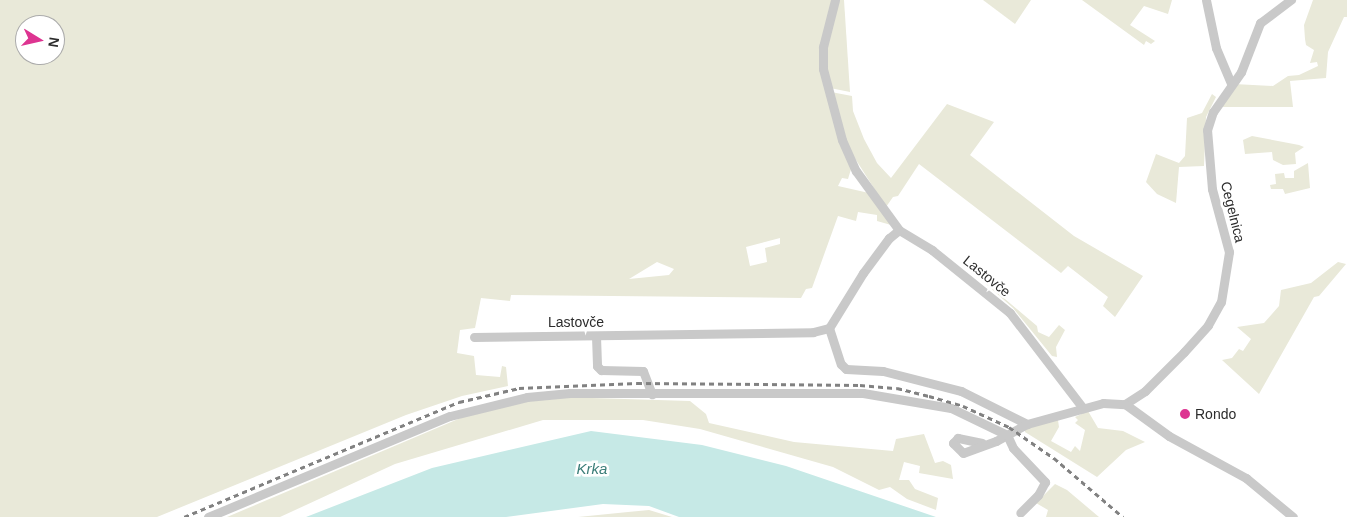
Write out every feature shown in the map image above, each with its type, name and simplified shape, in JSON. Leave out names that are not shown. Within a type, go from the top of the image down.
[{"type":"street","points":[[836,0],[823,47],[823,69],[842,140],[856,171],[899,230],[889,238],[863,273],[828,328],[841,364],[846,369],[883,371],[961,391],[1027,424]]},
{"type":"street","points":[[1206,0],[1216,48],[1231,82]]},
{"type":"street","name":"Cegelnica","points":[[1125,404],[1145,391],[1184,352],[1208,325],[1221,302],[1229,252],[1212,189],[1207,130],[1213,112],[1231,82],[1241,72],[1260,23],[1281,3],[1291,0]]},
{"type":"street","name":"Lastovče","points":[[899,230],[932,250],[1010,313],[1083,408]]},
{"type":"street","name":"Lastovče","points":[[474,337],[813,332],[828,328]]},
{"type":"street","points":[[596,336],[597,366],[602,370],[643,371],[652,394]]},
{"type":"street","points":[[208,517],[450,416],[495,402],[570,393],[863,394],[951,408],[1006,435],[1013,448],[1045,482],[1038,495],[1020,513]]},
{"type":"street","points":[[982,444],[1006,435],[1027,424],[1083,408],[1103,403],[1125,404],[1169,436],[1246,478],[1293,517]]},
{"type":"green space","points":[[0,0],[832,0],[820,52],[852,166],[848,179],[842,178],[838,186],[869,193],[891,225],[877,221],[877,215],[858,212],[856,221],[838,216],[812,288],[806,289],[801,298],[511,295],[510,301],[481,298],[475,328],[460,330],[457,353],[474,356],[476,375],[500,377],[502,366],[506,367],[508,386],[462,396],[406,415],[157,517],[0,517]],"holes":[[[780,238],[780,244],[765,248],[767,262],[750,266],[746,247]],[[657,262],[674,269],[669,275],[629,279]]]},
{"type":"green space","points":[[838,0],[844,0],[850,92],[830,88],[826,68],[826,54]]},
{"type":"green space","points":[[983,0],[1031,0],[1015,24]]},
{"type":"green space","points":[[1082,0],[1172,0],[1168,14],[1144,6],[1130,25],[1155,41],[1151,44],[1146,41],[1144,45]]},
{"type":"green space","points":[[1313,0],[1347,0],[1347,17],[1344,17],[1328,52],[1326,78],[1290,81],[1293,107],[1219,107],[1234,84],[1273,86],[1288,76],[1299,75],[1318,66],[1317,62],[1310,63],[1314,50],[1306,45],[1305,39],[1304,25]]},
{"type":"green space","points":[[831,92],[852,96],[853,111],[864,139],[877,163],[891,178],[947,104],[994,122],[970,155],[1074,236],[1143,276],[1115,317],[1103,306],[1108,297],[1068,266],[1061,273],[919,164],[898,196],[893,197],[886,207],[849,149]]},
{"type":"green space","points":[[1212,94],[1216,97],[1206,117],[1204,166],[1179,167],[1176,203],[1157,194],[1146,182],[1156,154],[1179,163],[1185,156],[1187,118],[1202,113]]},
{"type":"green space","points":[[1252,136],[1304,147],[1295,153],[1296,164],[1283,165],[1273,160],[1272,152],[1245,154],[1243,140]]},
{"type":"green space","points":[[1308,163],[1310,188],[1285,194],[1283,189],[1271,189],[1270,185],[1276,184],[1275,174],[1284,173],[1285,178],[1294,178],[1294,171]]},
{"type":"green space","points":[[1338,262],[1346,264],[1319,296],[1314,297],[1259,394],[1222,360],[1232,358],[1239,349],[1243,351],[1251,339],[1237,327],[1264,323],[1279,306],[1281,290],[1311,283]]},
{"type":"green space","points":[[967,267],[1037,326],[1038,332],[1049,337],[1059,325],[1065,330],[1056,347],[1057,357],[1052,356],[1013,308]]},
{"type":"green space","points":[[559,397],[690,401],[706,414],[709,423],[794,442],[893,451],[896,439],[924,434],[935,463],[943,461],[951,465],[953,479],[919,473],[920,466],[904,462],[899,480],[909,480],[915,489],[938,498],[936,510],[907,499],[890,487],[879,490],[833,467],[700,429],[643,420],[543,420],[395,464],[280,517],[227,517],[470,414],[528,398]]},
{"type":"green space","points":[[1088,411],[1098,428],[1123,431],[1145,442],[1126,450],[1097,477],[1025,432],[1025,428],[1058,420],[1059,427],[1051,441],[1071,452],[1075,446],[1080,451],[1085,430],[1075,423],[1078,420],[1075,417]]},
{"type":"green space","points":[[1055,484],[1067,490],[1099,517],[1046,517],[1048,510],[1036,503]]},
{"type":"green space","points":[[649,510],[672,517],[578,517],[628,512]]},
{"type":"water","name":"Krka","points":[[591,431],[702,445],[786,466],[936,517],[679,517],[649,506],[603,504],[506,517],[306,517],[432,468]]},
{"type":"railway","points":[[184,517],[459,402],[519,388],[637,383],[860,385],[897,388],[929,396],[963,406],[1009,427],[1054,458],[1123,517]]},
{"type":"place","name":"Rondo","points":[[1185,414]]}]
